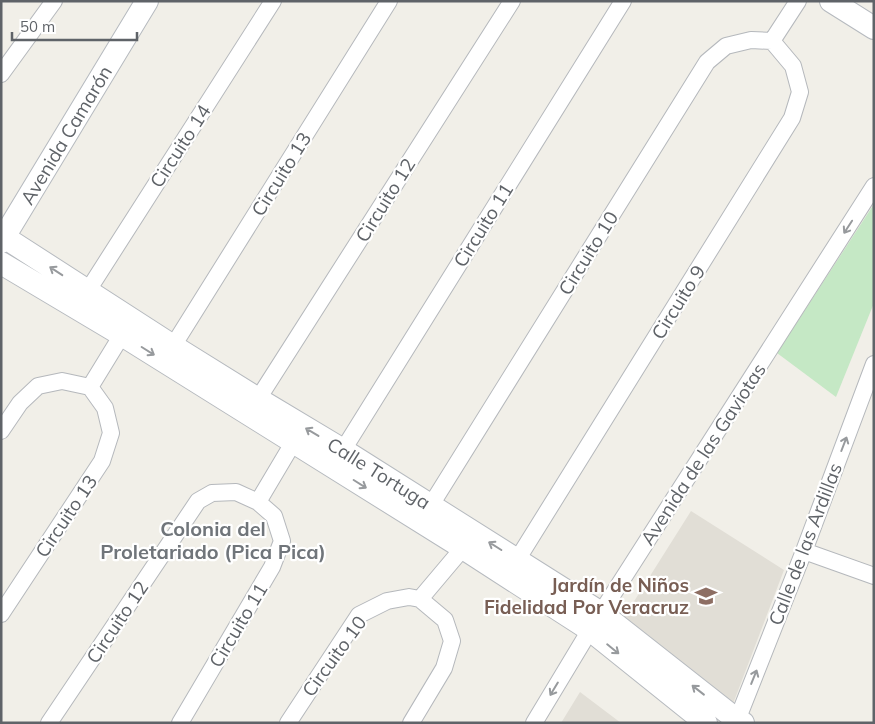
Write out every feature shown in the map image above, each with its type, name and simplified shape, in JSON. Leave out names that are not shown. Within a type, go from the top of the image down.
[{"type":"street","points":[[1,74],[54,1]]},
{"type":"street","name":"Avenida Camarón","points":[[2,238],[147,1]]},
{"type":"street","name":"Circuito 14","points":[[87,292],[273,1]]},
{"type":"street","name":"Circuito 13","points":[[173,346],[388,1]]},
{"type":"street","name":"Circuito 12","points":[[258,399],[512,1]]},
{"type":"street","name":"Circuito 11","points":[[343,450],[623,1]]},
{"type":"street","points":[[772,41],[798,1]]},
{"type":"street","points":[[831,1],[874,28]]},
{"type":"street","name":"Circuito 10","points":[[431,505],[707,62],[726,46],[751,40],[772,41]]},
{"type":"street","name":"Circuito 9","points":[[517,560],[792,118],[800,92],[794,66],[772,41]]},
{"type":"street","name":"Avenida de las Gaviotas","points":[[534,723],[595,622],[874,186]]},
{"type":"street","name":"Calle Tortuga","points":[[2,238],[87,292],[127,327],[293,443],[467,540],[595,622],[738,722]]},
{"type":"street","name":"Calle Tortuga","points":[[1,263],[127,327],[173,346],[431,505],[467,540],[517,560],[595,622],[706,723]]},
{"type":"street","points":[[1,431],[20,403],[38,386],[62,381],[90,387],[127,327]]},
{"type":"street","name":"Calle de las Ardillas","points":[[738,722],[872,372]]},
{"type":"street","name":"Circuito 13","points":[[1,614],[102,462],[111,433],[105,408],[90,387]]},
{"type":"street","points":[[258,502],[293,443]]},
{"type":"street","name":"Circuito 12","points":[[49,723],[198,502],[212,493],[236,492],[258,502]]},
{"type":"street","name":"Circuito 11","points":[[180,723],[272,567],[282,541],[274,516],[258,502]]},
{"type":"street","points":[[411,723],[444,668],[452,641],[445,620],[420,599],[467,540]]},
{"type":"street","points":[[804,551],[874,576]]},
{"type":"street","name":"Circuito 10","points":[[288,723],[359,615],[388,601],[409,597],[420,599]]},
{"type":"shaded area","name":"Jardín de Niños Fidelidad Por Veracruz","points":[[691,511],[784,570],[731,709],[621,622]]},
{"type":"shaded area","points":[[580,692],[621,723],[561,723]]},
{"type":"green space","points":[[874,204],[874,303],[836,397],[777,353]]},
{"type":"place","name":"Jardín de Niños Fidelidad Por Veracruz","points":[[706,596]]},
{"type":"district","name":"Colonia del Proletariado (Pica Pica)","points":[[213,540]]}]
